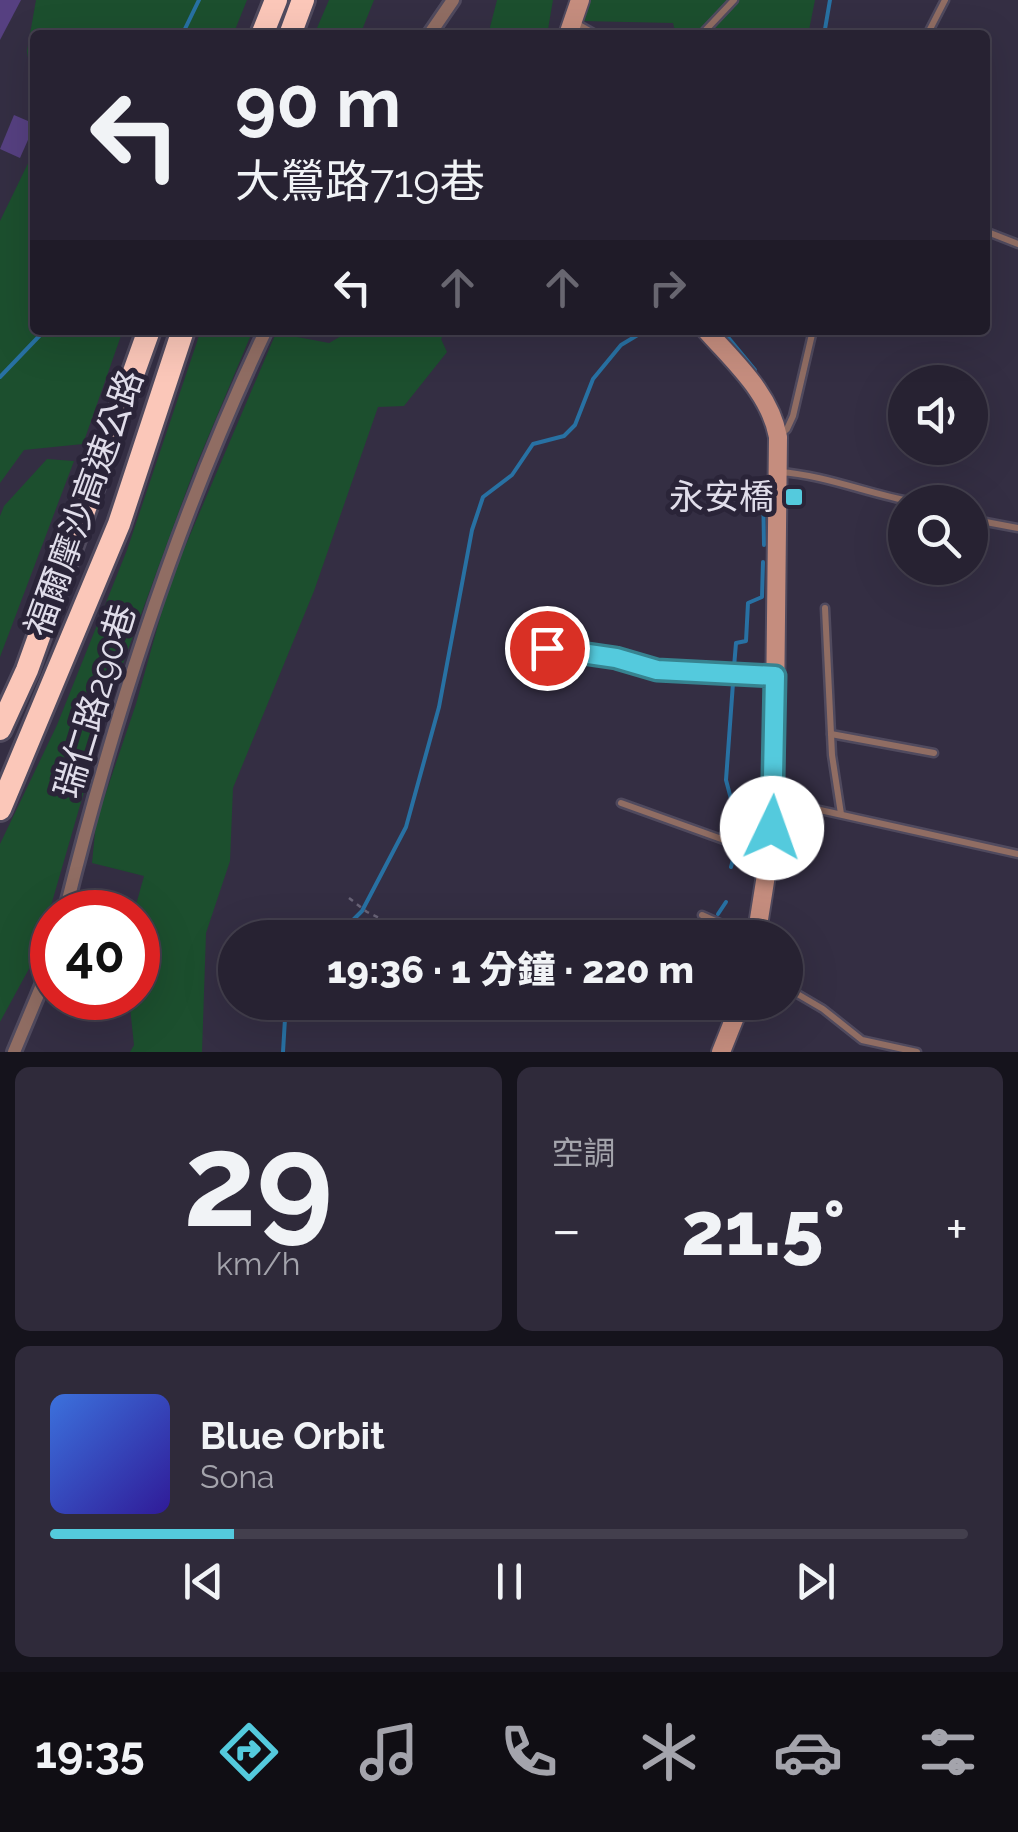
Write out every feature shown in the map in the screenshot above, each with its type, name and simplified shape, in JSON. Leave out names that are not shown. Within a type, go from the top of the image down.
[{"type":"highway","points":[[264,30],[276,0]]},
{"type":"highway","points":[[292,30],[303,0]]},
{"type":"highway","name":"福爾摩沙高速公路","points":[[0,728],[27,670],[147,335]]},
{"type":"highway","name":"福爾摩沙高速公路","points":[[0,808],[119,524],[180,335]]},
{"type":"street","points":[[432,30],[453,0]]},
{"type":"street","points":[[570,28],[580,0]]},
{"type":"street","name":"瑞仁路290巷","points":[[70,890],[125,700],[190,510],[228,410],[264,335]]},
{"type":"street","points":[[710,335],[761,394],[775,420],[778,437],[774,800],[770,856],[758,920]]},
{"type":"street","points":[[14,1052],[30,1014]]},
{"type":"street","points":[[721,1052],[735,1020]]},
{"type":"lane","points":[[706,30],[734,0]]},
{"type":"lane","points":[[930,30],[945,0]]},
{"type":"lane","points":[[990,233],[1018,244]]},
{"type":"lane","points":[[778,437],[793,416],[812,335]]},
{"type":"lane","points":[[778,472],[816,474],[888,498]]},
{"type":"lane","points":[[988,522],[1018,528]]},
{"type":"lane","points":[[825,608],[830,734],[841,814]]},
{"type":"lane","points":[[547,648],[616,658],[657,670],[775,676]]},
{"type":"lane","points":[[830,734],[934,753]]},
{"type":"lane","points":[[774,800],[1018,854]]},
{"type":"lane","points":[[622,803],[770,856]]},
{"type":"lane","points":[[702,916],[711,920]]},
{"type":"lane","points":[[803,997],[862,1040],[917,1052]]},
{"type":"path","points":[[349,898],[384,920]]},
{"type":"green space","points":[[36,0],[247,0],[235,30],[31,30]]},
{"type":"green space","points":[[329,0],[374,0],[362,30],[316,30]]},
{"type":"green space","points":[[497,0],[553,0],[548,30],[489,30]]},
{"type":"green space","points":[[589,0],[815,0],[809,30],[675,30],[673,23],[582,21]]},
{"type":"green space","points":[[30,159],[30,335],[121,335],[83,444],[24,450],[0,483],[0,221]]},
{"type":"green space","points":[[199,335],[251,335],[193,473],[114,688],[56,890],[30,890],[30,967],[0,1022],[0,844],[57,725],[127,550]]},
{"type":"green space","points":[[275,335],[329,343],[343,335],[444,335],[441,339],[447,352],[404,406],[378,407],[314,591],[233,788],[230,861],[206,933],[202,1052],[130,1052],[134,1045],[131,1020],[160,1020],[160,890],[140,890],[144,876],[92,863],[96,822],[136,704],[170,582]]},
{"type":"green space","points":[[47,459],[74,461],[0,657],[0,516],[4,506]]},
{"type":"building","points":[[0,0],[21,0],[0,40]]},
{"type":"building","points":[[14,115],[30,122],[30,135],[20,158],[0,149]]},
{"type":"waterway","points":[[184,30],[199,0]]},
{"type":"waterway","points":[[825,30],[830,0]]},
{"type":"waterway","points":[[0,377],[40,335]]},
{"type":"waterway","points":[[353,920],[362,911],[406,827],[439,707],[472,530],[483,497],[512,475],[533,444],[564,436],[575,425],[593,379],[621,345],[638,335]]},
{"type":"waterway","points":[[726,335],[755,370]]},
{"type":"waterway","points":[[763,484],[764,545]]},
{"type":"waterway","points":[[734,667],[736,643],[746,641],[748,603],[762,597],[763,562]]},
{"type":"waterway","points":[[731,867],[740,833],[726,780],[733,683]]},
{"type":"waterway","points":[[718,914],[726,902]]},
{"type":"waterway","points":[[283,1052],[285,1020]]},
{"type":"place","name":"永安橋","points":[[794,497]]},
{"type":"route","points":[[547,648],[616,658],[657,670],[775,676],[772,828]]}]
